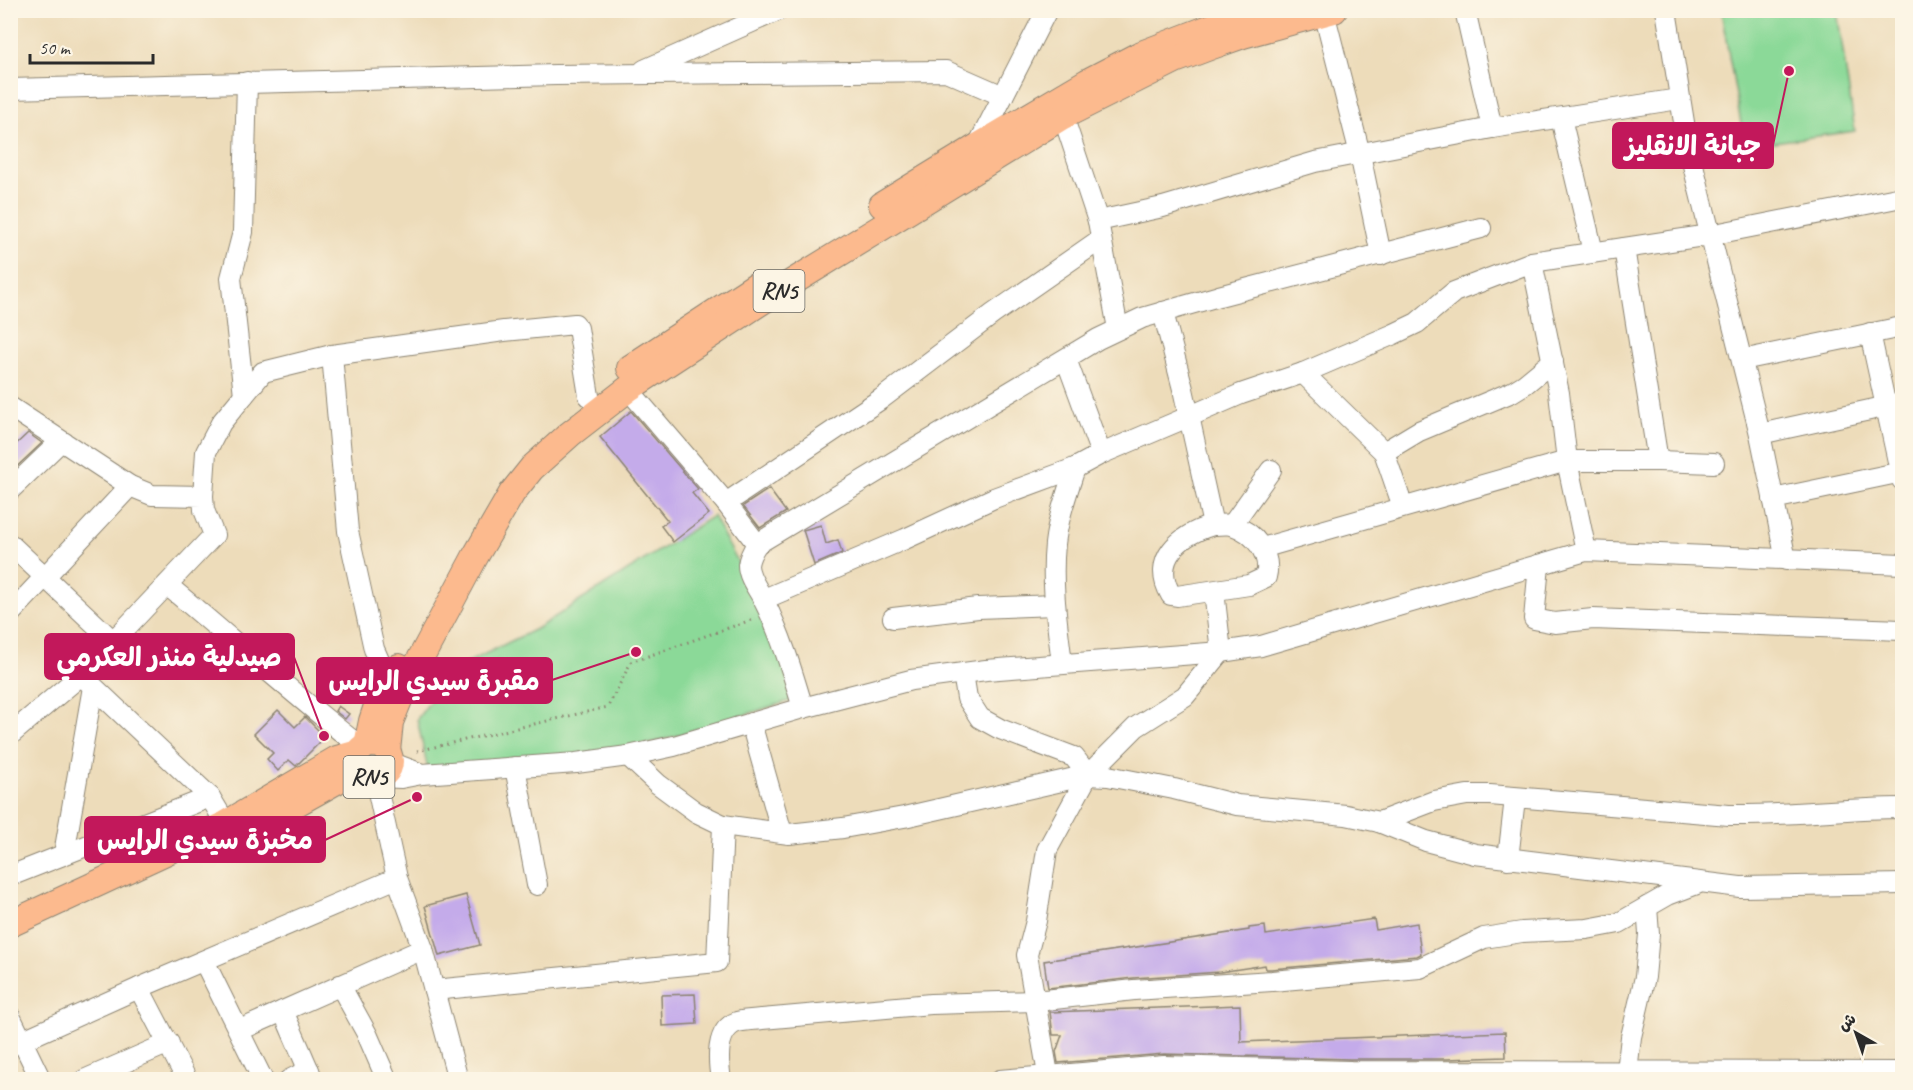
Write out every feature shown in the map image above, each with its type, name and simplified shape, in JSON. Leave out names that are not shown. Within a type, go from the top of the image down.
[{"type":"main road","name":"RN5","points":[[372,760],[372,721],[380,697],[420,631],[491,495],[508,471],[564,417],[589,396],[744,292],[977,147],[1087,82],[1139,55],[1256,10]]},
{"type":"main road","name":"RN5","points":[[11,927],[91,905],[232,839],[372,760],[400,695],[507,501],[532,468],[570,434],[627,389],[782,288],[1063,116],[1175,60],[1243,35],[1329,11]]},
{"type":"main road","name":"RN5","points":[[11,927],[226,824],[337,759],[372,760]]},
{"type":"street","points":[[636,74],[779,10]]},
{"type":"street","points":[[977,147],[1047,10]]},
{"type":"street","points":[[1465,10],[1492,128]]},
{"type":"street","points":[[1666,10],[1686,141],[1760,434],[1786,560]]},
{"type":"street","points":[[1329,11],[1382,255]]},
{"type":"street","points":[[10,89],[636,74],[946,70],[1003,96]]},
{"type":"street","points":[[244,395],[231,278],[243,232],[247,82]]},
{"type":"street","points":[[726,503],[881,399],[1100,230],[1163,207],[1315,162],[1492,128],[1679,99]]},
{"type":"street","points":[[1063,116],[1100,230],[1118,329]]},
{"type":"street","points":[[1561,117],[1593,252]]},
{"type":"street","points":[[764,600],[994,498],[1075,468],[1101,454],[1241,394],[1303,373],[1417,323],[1454,292],[1532,262],[1710,235],[1902,197]]},
{"type":"street","points":[[803,708],[781,637],[751,577],[748,566],[757,544],[1066,359],[1142,318],[1480,228]]},
{"type":"street","points":[[1624,248],[1658,460]]},
{"type":"street","points":[[1532,262],[1559,393],[1567,461],[1586,551]]},
{"type":"street","points":[[1163,312],[1188,417],[1222,525]]},
{"type":"street","points":[[11,734],[87,681],[113,641],[214,535],[204,510],[206,452],[221,423],[263,372],[332,355],[575,324],[578,328],[589,396]]},
{"type":"street","points":[[1742,360],[1902,327]]},
{"type":"street","points":[[1773,499],[1902,475],[1894,404],[1870,333]]},
{"type":"street","points":[[332,355],[348,531],[374,649],[389,682]]},
{"type":"street","points":[[1066,359],[1101,454]]},
{"type":"street","points":[[1384,452],[1419,431],[1512,392],[1553,361]]},
{"type":"street","points":[[1303,373],[1384,452],[1403,507]]},
{"type":"street","points":[[627,389],[726,503],[757,544]]},
{"type":"street","points":[[1760,434],[1894,404]]},
{"type":"street","points":[[10,407],[130,486],[152,495],[203,496]]},
{"type":"street","points":[[10,490],[60,442]]},
{"type":"street","points":[[1262,548],[1567,461],[1658,460],[1714,463]]},
{"type":"street","points":[[1062,663],[1053,575],[1055,543],[1058,524],[1075,468]]},
{"type":"street","points":[[1222,525],[1271,471]]},
{"type":"street","points":[[10,614],[130,486]]},
{"type":"street","points":[[1222,525],[1254,538],[1262,548],[1268,567],[1266,577],[1249,585],[1177,596],[1171,595],[1164,583],[1166,559],[1172,548],[1200,529],[1222,525]]},
{"type":"street","points":[[10,544],[113,641]]},
{"type":"street","points":[[167,585],[372,760],[401,778],[422,774],[576,763],[628,756],[674,746],[803,708],[911,680],[1062,663],[1221,652],[1269,644],[1586,551],[1902,564]]},
{"type":"street","points":[[1539,565],[1534,619],[1554,623],[1605,619],[1902,630]]},
{"type":"street","points":[[1048,1077],[1027,955],[1036,921],[1047,850],[1088,775],[1136,727],[1185,696],[1221,652],[1214,591]]},
{"type":"street","points":[[893,618],[978,608],[1055,605]]},
{"type":"street","points":[[963,673],[967,698],[980,718],[1000,729],[1074,757],[1088,775]]},
{"type":"street","points":[[87,681],[210,797],[226,824]]},
{"type":"street","points":[[64,854],[87,681]]},
{"type":"street","points":[[750,723],[782,833]]},
{"type":"street","points":[[628,756],[658,784],[696,812],[723,825],[782,833],[811,832],[904,817],[1088,775],[1108,776],[1174,789],[1237,805],[1346,815],[1379,822],[1426,842],[1475,854],[1508,859],[1740,887],[1902,884]]},
{"type":"street","points":[[372,760],[397,878],[423,949],[458,1080]]},
{"type":"street","points":[[515,767],[537,885]]},
{"type":"street","points":[[1379,822],[1434,801],[1467,795],[1729,815],[1902,808]]},
{"type":"street","points":[[10,876],[210,797]]},
{"type":"street","points":[[1508,859],[1515,798]]},
{"type":"street","points":[[434,990],[717,962],[723,825]]},
{"type":"street","points":[[16,1043],[397,878]]},
{"type":"street","points":[[721,1080],[720,1040],[727,1028],[737,1023],[762,1018],[931,1004],[1036,1001],[1134,990],[1420,968],[1484,938],[1522,932],[1587,929],[1619,923],[1668,895],[1701,883]]},
{"type":"street","points":[[1627,1076],[1631,1037],[1645,977],[1649,934],[1647,907]]},
{"type":"street","points":[[240,1030],[423,949]]},
{"type":"street","points":[[204,961],[263,1080]]},
{"type":"street","points":[[340,985],[367,1035],[387,1080]]},
{"type":"street","points":[[139,988],[187,1080]]},
{"type":"street","points":[[283,1011],[311,1075],[289,1080]]},
{"type":"street","points":[[10,1017],[16,1043],[41,1080]]},
{"type":"street","points":[[84,1080],[169,1043]]},
{"type":"street","points":[[1000,1080],[1164,1066],[1351,1075],[1759,1076],[1902,1072]]},
{"type":"path","points":[[417,751],[608,707],[631,662],[756,618]]},
{"type":"green space","points":[[1721,11],[1837,11],[1855,131],[1745,146]]},
{"type":"green space","points":[[713,516],[777,635],[796,699],[623,752],[428,770],[417,719],[454,669],[536,629]]},
{"type":"building","points":[[631,411],[698,489],[692,493],[709,514],[673,542],[661,526],[668,521],[600,437]]},
{"type":"building","points":[[28,433],[42,443],[10,473],[10,450]]},
{"type":"building","points":[[769,489],[786,512],[760,528],[743,506]]},
{"type":"building","points":[[821,525],[826,544],[838,540],[842,553],[814,565],[803,530]]},
{"type":"building","points":[[338,706],[349,714],[345,719],[335,711]]},
{"type":"building","points":[[278,710],[295,727],[305,717],[325,737],[296,766],[289,760],[278,771],[267,759],[273,753],[254,734]]},
{"type":"building","points":[[466,895],[480,945],[439,956],[425,906]]},
{"type":"building","points":[[1374,919],[1376,930],[1417,923],[1421,954],[1271,969],[1266,969],[1265,965],[1220,972],[1133,978],[1048,988],[1044,961],[1249,930],[1249,928],[1265,926],[1266,935]]},
{"type":"building","points":[[695,994],[697,1024],[662,1026],[661,995]]},
{"type":"building","points":[[1240,1005],[1241,1042],[1505,1032],[1506,1057],[1351,1059],[1164,1054],[1058,1063],[1056,1052],[1062,1035],[1053,1035],[1050,1012]]},
{"type":"place","name":"جبانة الانقليز","points":[[1789,71]]},
{"type":"place","name":"مقبرة سيدي الرايس","points":[[636,652]]},
{"type":"place","name":"صيدلية منذر العكرمي","points":[[324,736]]},
{"type":"place","name":"مخبزة سيدي الرايس","points":[[417,797]]}]
